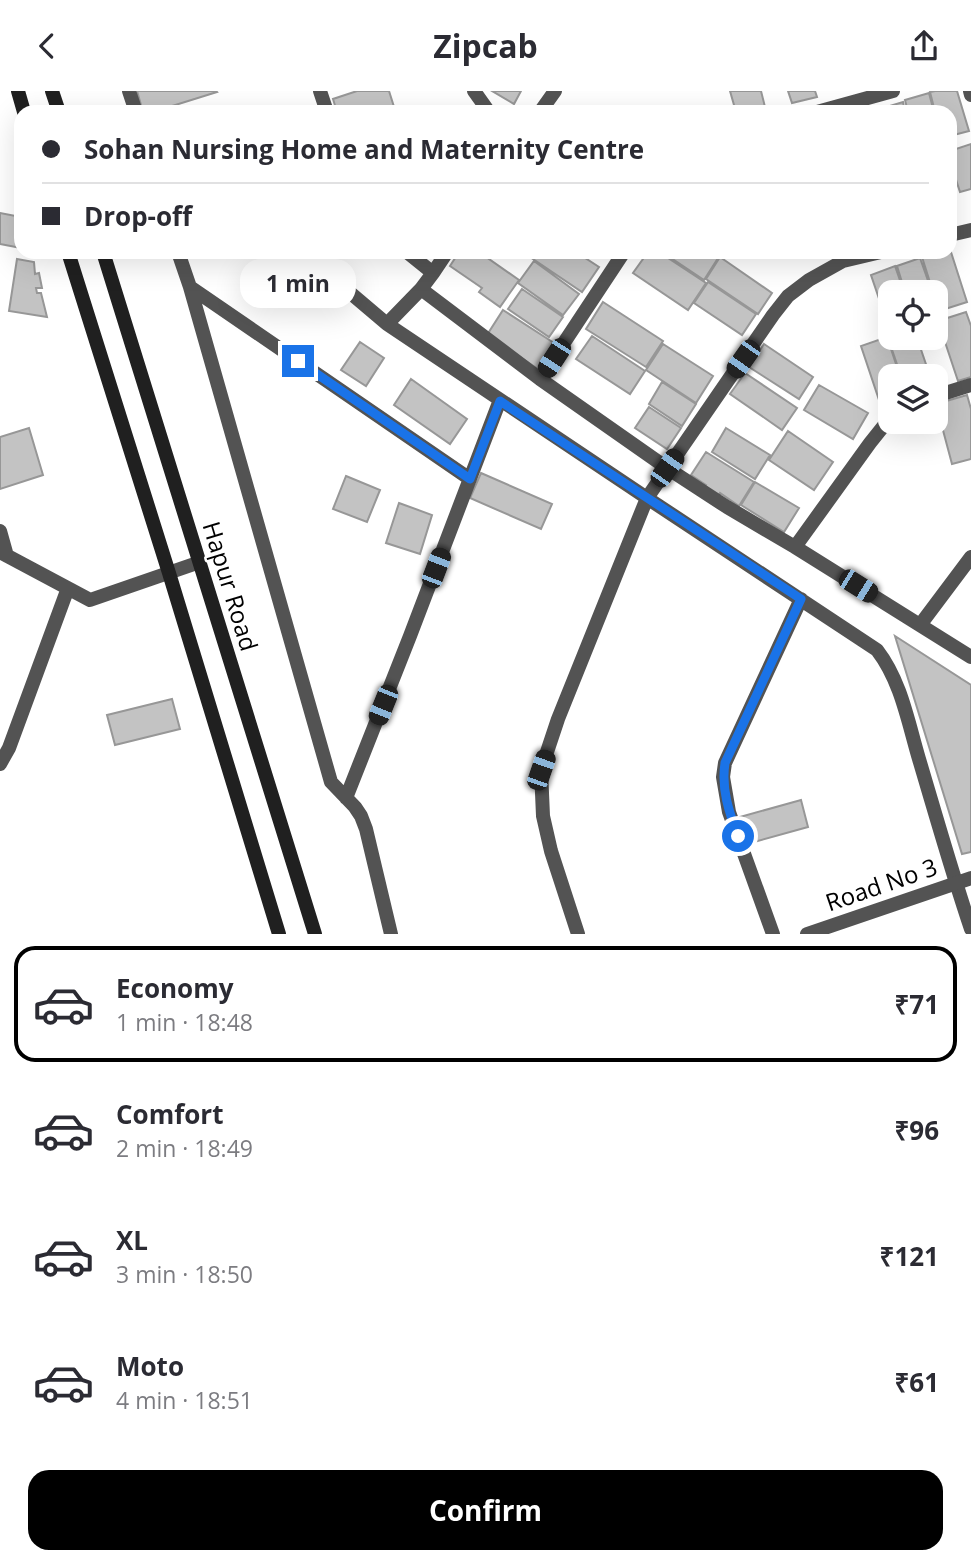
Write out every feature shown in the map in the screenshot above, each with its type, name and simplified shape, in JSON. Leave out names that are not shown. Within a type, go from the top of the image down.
[{"type":"main road","points":[[70,259],[279,934]]},
{"type":"main road","name":"Hapur Road","points":[[105,259],[315,934]]},
{"type":"street","points":[[842,105],[893,91]]},
{"type":"street","points":[[180,259],[331,782],[361,816],[391,934]]},
{"type":"street","points":[[310,259],[387,324],[877,650],[887,662],[901,696],[971,932]]},
{"type":"street","points":[[416,259],[433,273]]},
{"type":"street","points":[[387,324],[421,289],[442,259]]},
{"type":"street","points":[[540,379],[619,259]]},
{"type":"street","points":[[578,934],[551,851],[543,816],[541,770],[558,719],[647,498],[788,296],[809,280],[852,259]]},
{"type":"street","points":[[190,287],[470,479]]},
{"type":"street","points":[[421,289],[540,379],[667,468],[971,657]]},
{"type":"street","points":[[948,392],[971,385]]},
{"type":"street","points":[[346,798],[500,401]]},
{"type":"street","points":[[795,547],[878,433]]},
{"type":"street","points":[[0,531],[4,554],[90,600],[200,562]]},
{"type":"street","points":[[920,625],[971,557]]},
{"type":"street","points":[[0,764],[9,748],[68,588]]},
{"type":"street","points":[[773,934],[729,812],[723,777],[725,763],[801,599]]},
{"type":"street","name":"Road No 3","points":[[807,934],[971,878]]},
{"type":"building","points":[[137,91],[217,92],[175,105],[141,105]]},
{"type":"building","points":[[357,91],[389,91],[393,105],[335,105],[333,99]]},
{"type":"building","points":[[492,91],[521,91],[514,104]]},
{"type":"building","points":[[730,91],[761,91],[764,105],[734,105]]},
{"type":"building","points":[[788,91],[815,91],[817,97],[792,103]]},
{"type":"building","points":[[957,91],[969,131],[957,134],[957,105],[933,105],[930,92]]},
{"type":"building","points":[[929,93],[932,105],[906,105],[905,100]]},
{"type":"building","points":[[971,144],[971,189],[960,192],[957,183],[957,149]]},
{"type":"building","points":[[0,213],[14,216],[14,247],[0,244]]},
{"type":"building","points":[[17,259],[34,262],[35,274],[39,273],[42,288],[36,288],[37,293],[41,293],[47,317],[9,311]]},
{"type":"building","points":[[454,259],[489,259],[519,280],[500,307],[479,292],[482,288],[450,266]]},
{"type":"building","points":[[533,259],[587,259],[599,267],[582,292]]},
{"type":"building","points":[[643,259],[670,259],[706,283],[688,310],[633,273]]},
{"type":"building","points":[[672,259],[717,259],[704,280]]},
{"type":"building","points":[[719,259],[723,259],[772,293],[758,314],[706,279]]},
{"type":"building","points":[[920,259],[928,280],[901,280],[897,266]]},
{"type":"building","points":[[923,259],[953,259],[967,302],[948,308],[948,280],[929,280]]},
{"type":"building","points":[[534,261],[579,294],[563,315],[518,283]]},
{"type":"building","points":[[895,266],[900,280],[878,280],[878,296],[871,275]]},
{"type":"building","points":[[708,282],[756,314],[742,335],[694,303]]},
{"type":"building","points":[[522,289],[563,317],[549,337],[508,309]]},
{"type":"building","points":[[603,302],[663,341],[646,367],[586,329]]},
{"type":"building","points":[[503,310],[554,343],[538,369],[487,335]]},
{"type":"building","points":[[966,312],[971,326],[971,377],[958,381],[948,350],[948,318]]},
{"type":"building","points":[[592,336],[645,371],[630,394],[576,359]]},
{"type":"building","points":[[878,340],[878,350],[891,350],[896,364],[878,364],[878,397],[861,346]]},
{"type":"building","points":[[360,342],[384,358],[366,386],[341,370]]},
{"type":"building","points":[[663,344],[713,376],[696,403],[646,370]]},
{"type":"building","points":[[764,344],[813,377],[799,399],[749,367]]},
{"type":"building","points":[[892,350],[921,350],[926,364],[897,364]]},
{"type":"building","points":[[745,373],[797,408],[782,430],[730,394]]},
{"type":"building","points":[[411,379],[467,419],[450,444],[394,405]]},
{"type":"building","points":[[662,382],[696,404],[682,426],[649,404]]},
{"type":"building","points":[[819,385],[868,413],[853,439],[804,410]]},
{"type":"building","points":[[967,395],[971,409],[971,459],[952,464],[944,434],[948,434],[948,401]]},
{"type":"building","points":[[649,407],[681,428],[667,449],[635,428]]},
{"type":"building","points":[[29,428],[43,475],[0,489],[0,437]]},
{"type":"building","points":[[726,428],[770,455],[755,479],[712,452]]},
{"type":"building","points":[[788,431],[833,462],[814,490],[769,460]]},
{"type":"building","points":[[706,452],[754,482],[739,506],[720,493],[717,498],[703,490],[706,485],[691,475]]},
{"type":"building","points":[[481,473],[552,504],[541,529],[470,498]]},
{"type":"building","points":[[346,476],[380,490],[367,522],[333,509]]},
{"type":"building","points":[[755,482],[799,508],[784,532],[741,505]]},
{"type":"building","points":[[399,503],[432,515],[420,554],[386,543]]},
{"type":"building","points":[[895,636],[971,685],[971,852],[962,854]]},
{"type":"building","points":[[172,699],[180,729],[115,745],[107,715]]},
{"type":"building","points":[[801,800],[808,827],[747,844],[740,817]]},
{"type":"route","points":[[298,361],[470,479],[500,401],[801,599],[725,763],[725,794],[738,836]]}]
